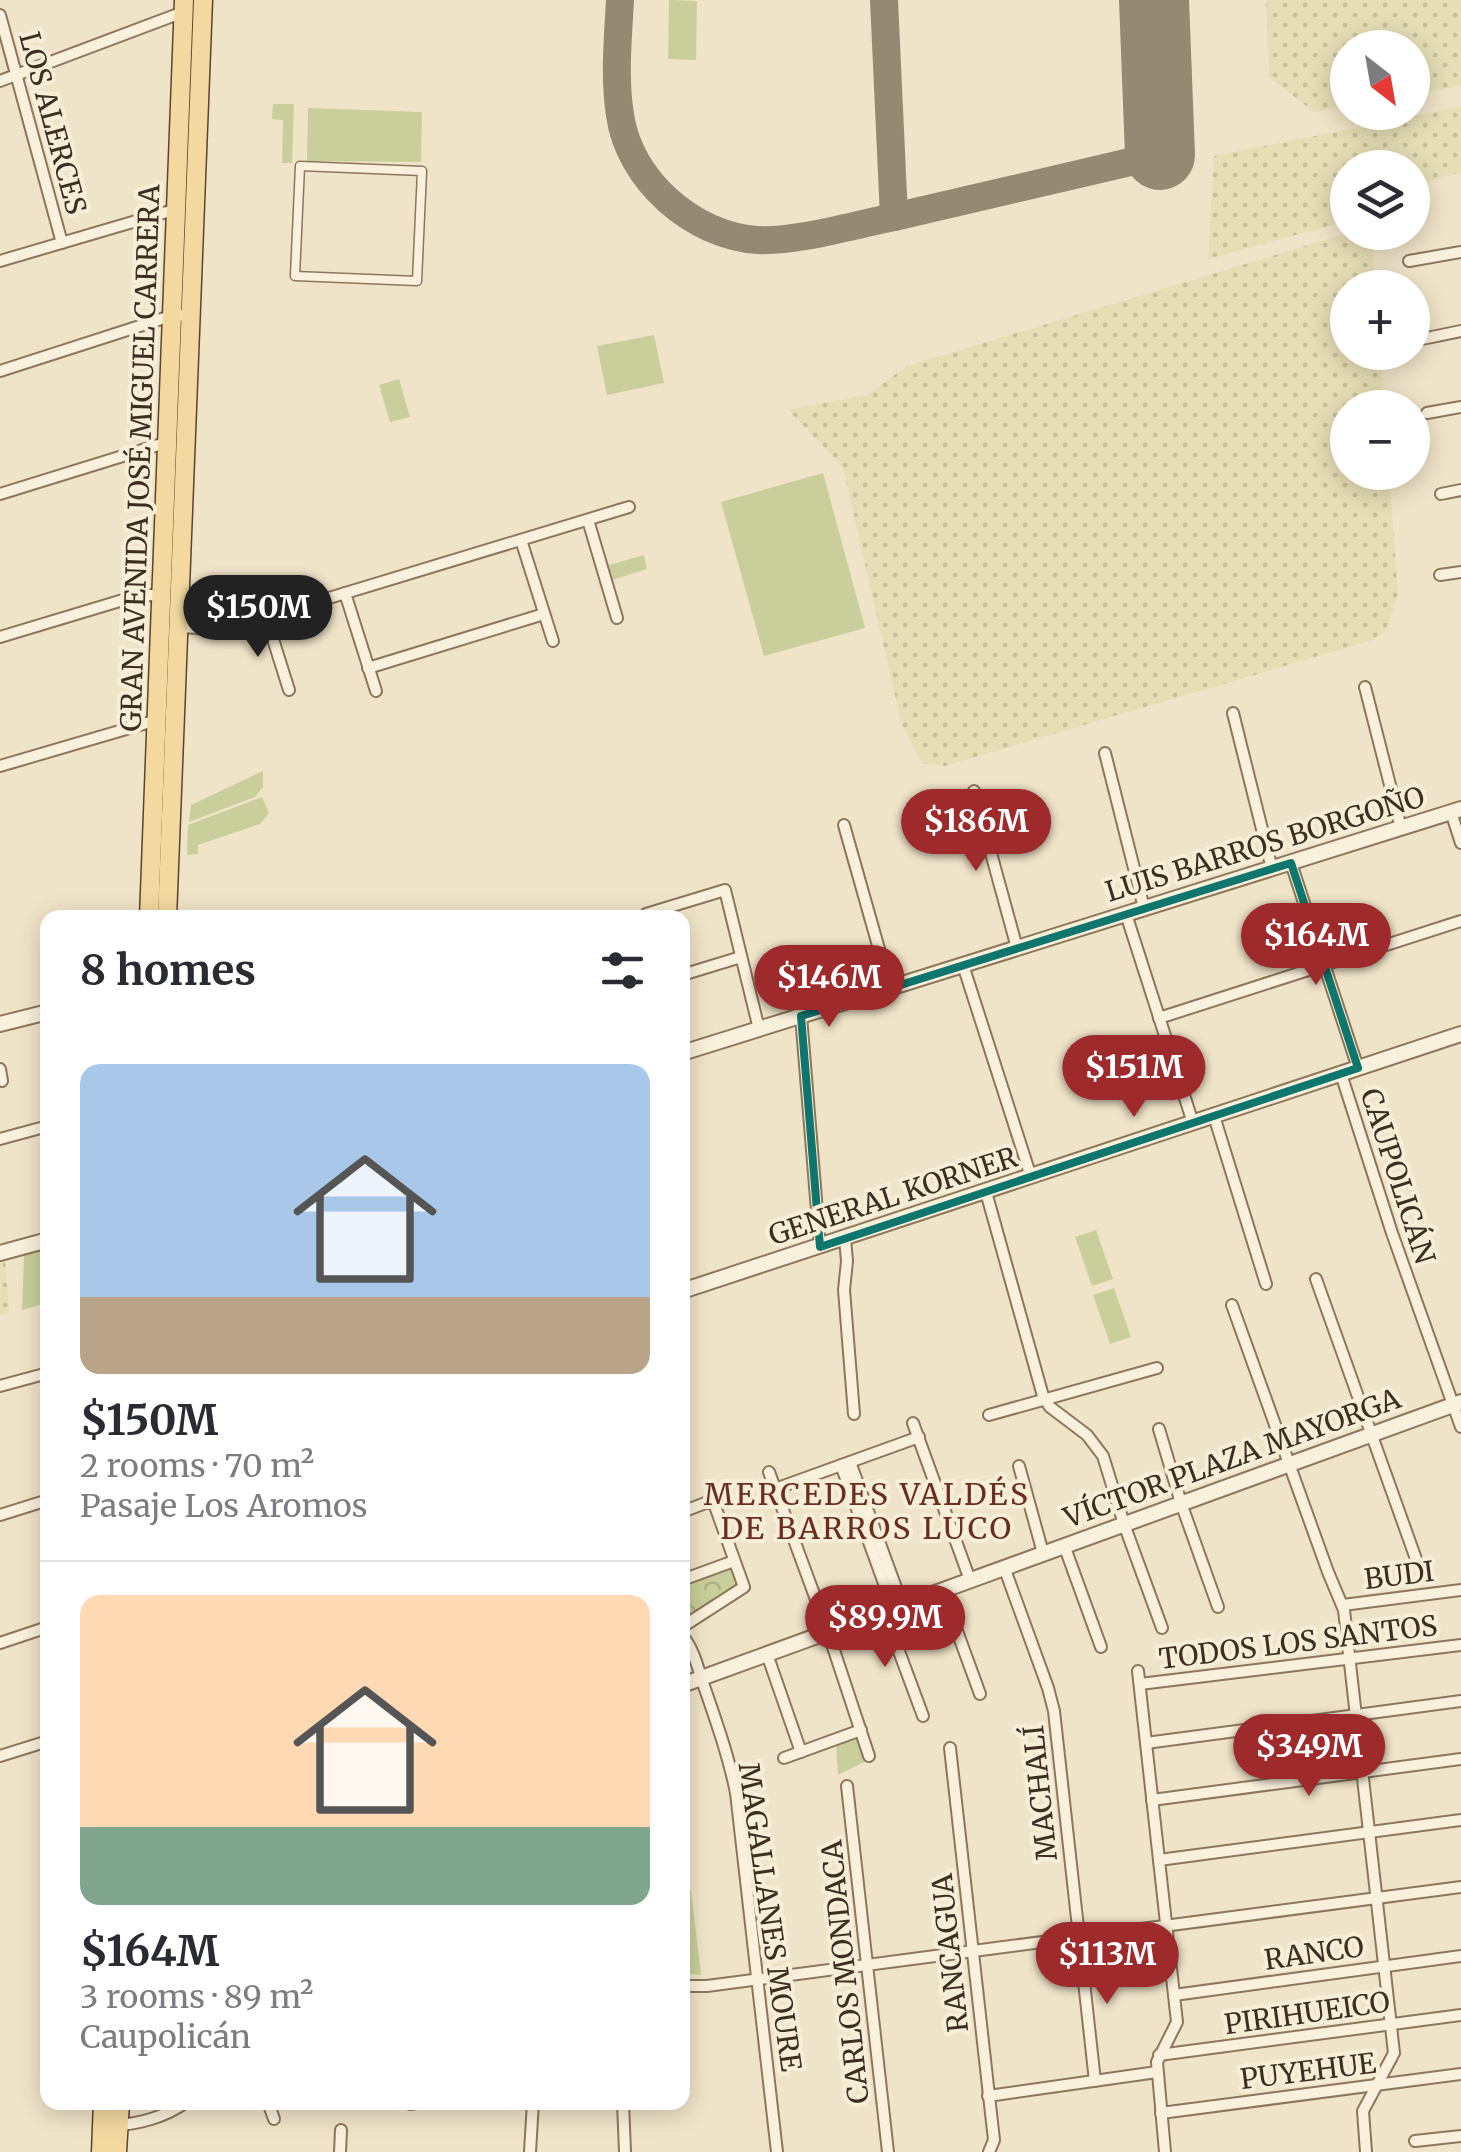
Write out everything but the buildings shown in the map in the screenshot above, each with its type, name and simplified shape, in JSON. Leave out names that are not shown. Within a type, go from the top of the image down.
[{"type":"main road","name":"GRAN AVENIDA JOSÉ MIGUEL CARRERA","points":[[167,910],[179,627],[193,4]]},
{"type":"main road","name":"GRAN AVENIDA JOSÉ MIGUEL CARRERA","points":[[149,910],[168,442],[183,316]]},
{"type":"main road","points":[[105,2110],[118,2152]]},
{"type":"main road","points":[[101,2152],[117,2110]]},
{"type":"street","points":[[0,81],[193,4]]},
{"type":"street","name":"LOS ALERCES","points":[[0,15],[62,243]]},
{"type":"street","points":[[300,166],[422,171],[417,281],[295,276],[300,166]]},
{"type":"street","points":[[0,262],[187,206]]},
{"type":"street","points":[[1409,261],[1461,252]]},
{"type":"street","points":[[0,371],[183,316]]},
{"type":"street","points":[[1430,337],[1461,332]]},
{"type":"street","points":[[1430,412],[1461,407]]},
{"type":"street","points":[[0,494],[168,442]]},
{"type":"street","points":[[1441,494],[1461,490]]},
{"type":"street","points":[[179,627],[228,628],[629,507]]},
{"type":"street","points":[[588,520],[618,618]]},
{"type":"street","points":[[520,540],[553,640]]},
{"type":"street","points":[[1440,575],[1461,572]]},
{"type":"street","points":[[345,593],[376,691]]},
{"type":"street","points":[[0,636],[142,595],[162,596]]},
{"type":"street","points":[[368,668],[544,614]]},
{"type":"street","points":[[266,617],[288,690]]},
{"type":"street","points":[[1364,687],[1401,828]]},
{"type":"street","points":[[1234,712],[1272,869]]},
{"type":"street","points":[[0,766],[157,720]]},
{"type":"street","points":[[1105,753],[1144,908]]},
{"type":"street","points":[[974,790],[1016,948]]},
{"type":"street","points":[[1456,810],[1461,843]]},
{"type":"street","name":"LUIS BARROS BORGOÑO","points":[[690,1051],[1456,810]]},
{"type":"street","points":[[844,825],[890,988]]},
{"type":"street","name":"CAUPOLICÁN","points":[[1290,863],[1358,1068]]},
{"type":"street","points":[[659,910],[725,890],[759,1029]]},
{"type":"street","points":[[1126,914],[1194,1123]]},
{"type":"street","points":[[1160,1018],[1461,921]]},
{"type":"street","points":[[690,973],[741,957]]},
{"type":"street","points":[[964,964],[1031,1177]]},
{"type":"street","points":[[0,1024],[40,1014]]},
{"type":"street","points":[[801,1016],[820,1247]]},
{"type":"street","name":"GENERAL KORNER","points":[[690,1288],[1461,1034]]},
{"type":"street","name":"CAUPOLICÁN","points":[[1341,1074],[1392,1233],[1457,1404],[1461,1427]]},
{"type":"street","points":[[1214,1116],[1266,1284]]},
{"type":"street","points":[[0,1139],[40,1128]]},
{"type":"street","points":[[986,1192],[1045,1400],[1098,1448],[1162,1628]]},
{"type":"street","points":[[845,1239],[844,1290],[854,1414]]},
{"type":"street","points":[[0,1253],[40,1242]]},
{"type":"street","points":[[1316,1279],[1416,1559]]},
{"type":"street","points":[[1232,1305],[1343,1606],[1394,2055],[1362,2117],[1366,2152]]},
{"type":"street","points":[[990,1415],[1157,1368]]},
{"type":"street","points":[[0,1386],[40,1374]]},
{"type":"street","name":"VÍCTOR PLAZA MAYORGA","points":[[690,1682],[1457,1404]]},
{"type":"street","points":[[914,1422],[970,1580]]},
{"type":"street","points":[[1160,1428],[1181,1503],[1218,1607]]},
{"type":"street","points":[[776,1489],[919,1437]]},
{"type":"street","points":[[845,1463],[893,1608],[923,1716]]},
{"type":"street","points":[[1019,1466],[1043,1553]]},
{"type":"street","points":[[769,1472],[869,1756]]},
{"type":"street","points":[[0,1514],[40,1502]]},
{"type":"street","points":[[690,1510],[712,1503],[744,1586],[690,1625]]},
{"type":"street","points":[[1064,1545],[1101,1646]]},
{"type":"street","points":[[690,1577],[734,1561]]},
{"type":"street","name":"MACHALÍ","points":[[1004,1567],[1052,1702],[1095,2081]]},
{"type":"street","points":[[942,1590],[980,1694]]},
{"type":"street","name":"BUDI","points":[[1343,1606],[1461,1590]]},
{"type":"street","points":[[0,1643],[40,1630]]},
{"type":"street","name":"TODOS LOS SANTOS","points":[[1140,1684],[1461,1645]]},
{"type":"street","name":"MAGALLANES MOURE","points":[[690,1647],[734,1780],[777,2152]]},
{"type":"street","points":[[768,1654],[801,1752]]},
{"type":"street","points":[[1138,1671],[1176,2026],[1159,2055],[1157,2072],[1166,2152]]},
{"type":"street","points":[[1146,1743],[1461,1700]]},
{"type":"street","points":[[784,1758],[860,1730]]},
{"type":"street","points":[[0,1756],[40,1744]]},
{"type":"street","name":"RANCAGUA","points":[[950,1748],[994,2140],[990,2152]]},
{"type":"street","points":[[1152,1800],[1461,1759]]},
{"type":"street","name":"CARLOS MONDACA","points":[[848,1786],[888,2152]]},
{"type":"street","points":[[1159,1860],[1461,1820]]},
{"type":"street","points":[[690,1986],[1461,1887]]},
{"type":"street","name":"RANCO","points":[[1174,1994],[1461,1956]]},
{"type":"street","name":"PIRIHUEICO","points":[[1159,2055],[1461,2015]]},
{"type":"street","points":[[988,2096],[1157,2072]]},
{"type":"street","name":"PUYEHUE","points":[[1161,2113],[1461,2074]]},
{"type":"street","points":[[110,2125],[135,2123],[171,2110]]},
{"type":"street","points":[[271,2110],[274,2120]]},
{"type":"street","points":[[530,2152],[533,2110]]},
{"type":"street","points":[[623,2110],[625,2152]]},
{"type":"street","points":[[340,2152],[341,2130]]},
{"type":"street","points":[[1414,2142],[1461,2136]]},
{"type":"street","points":[[1441,2138],[1443,2152]]},
{"type":"highlighted area","points":[[1291,863],[1358,1068],[820,1247],[801,1016]]},
{"type":"shaded area","points":[[1266,0],[1461,0],[1461,86],[1430,91],[1430,30],[1330,30],[1330,109],[1314,112],[1269,77]]},
{"type":"shaded area","points":[[1461,107],[1461,172],[1430,181],[1430,150],[1330,150],[1330,226],[1208,259],[1214,156],[1345,130],[1430,130],[1430,113]]},
{"type":"shaded area","points":[[1330,238],[1330,250],[1373,250],[1374,270],[1330,270],[1330,370],[1381,370],[1383,390],[1330,390],[1330,490],[1390,490],[1398,594],[1386,630],[1373,640],[945,766],[922,763],[902,726],[843,467],[788,410],[867,395],[907,366]]},
{"type":"shaded area","points":[[5,1260],[9,1312],[0,1315],[0,1262]]},
{"type":"green space","points":[[669,0],[697,1],[696,60],[668,59]]},
{"type":"green space","points":[[273,104],[294,104],[292,163],[282,163],[283,120],[272,119]]},
{"type":"green space","points":[[308,108],[422,112],[421,162],[307,161]]},
{"type":"green space","points":[[654,335],[664,383],[607,395],[597,346]]},
{"type":"green space","points":[[399,379],[410,417],[390,422],[379,385]]},
{"type":"green space","points":[[823,473],[865,628],[764,656],[721,502]]},
{"type":"green space","points":[[644,555],[647,569],[612,580],[609,565]]},
{"type":"green space","points":[[263,771],[263,787],[255,797],[189,822],[191,805]]},
{"type":"green space","points":[[262,797],[269,813],[260,824],[198,845],[198,854],[187,855],[188,825]]},
{"type":"green space","points":[[1096,1230],[1113,1279],[1092,1286],[1075,1237]]},
{"type":"green space","points":[[40,1251],[40,1305],[22,1310],[24,1254]]},
{"type":"green space","points":[[1114,1288],[1131,1337],[1110,1344],[1093,1295]]},
{"type":"green space","points":[[730,1566],[739,1586],[690,1618],[690,1581]]},
{"type":"green space","points":[[857,1735],[866,1761],[838,1775],[836,1743]]},
{"type":"green space","points":[[691,1890],[701,1975],[690,1974]]},
{"type":"taxiway","points":[[620,0],[618,101],[626,139],[650,182],[688,216],[710,228],[758,240],[807,236],[894,217]]},
{"type":"taxiway","points":[[884,0],[894,217],[1160,155]]},
{"type":"runway","points":[[1154,0],[1160,155]]},
{"type":"district","name":"MERCEDES VALDÉS DE BARROS LUCO","points":[[867,1511]]}]
